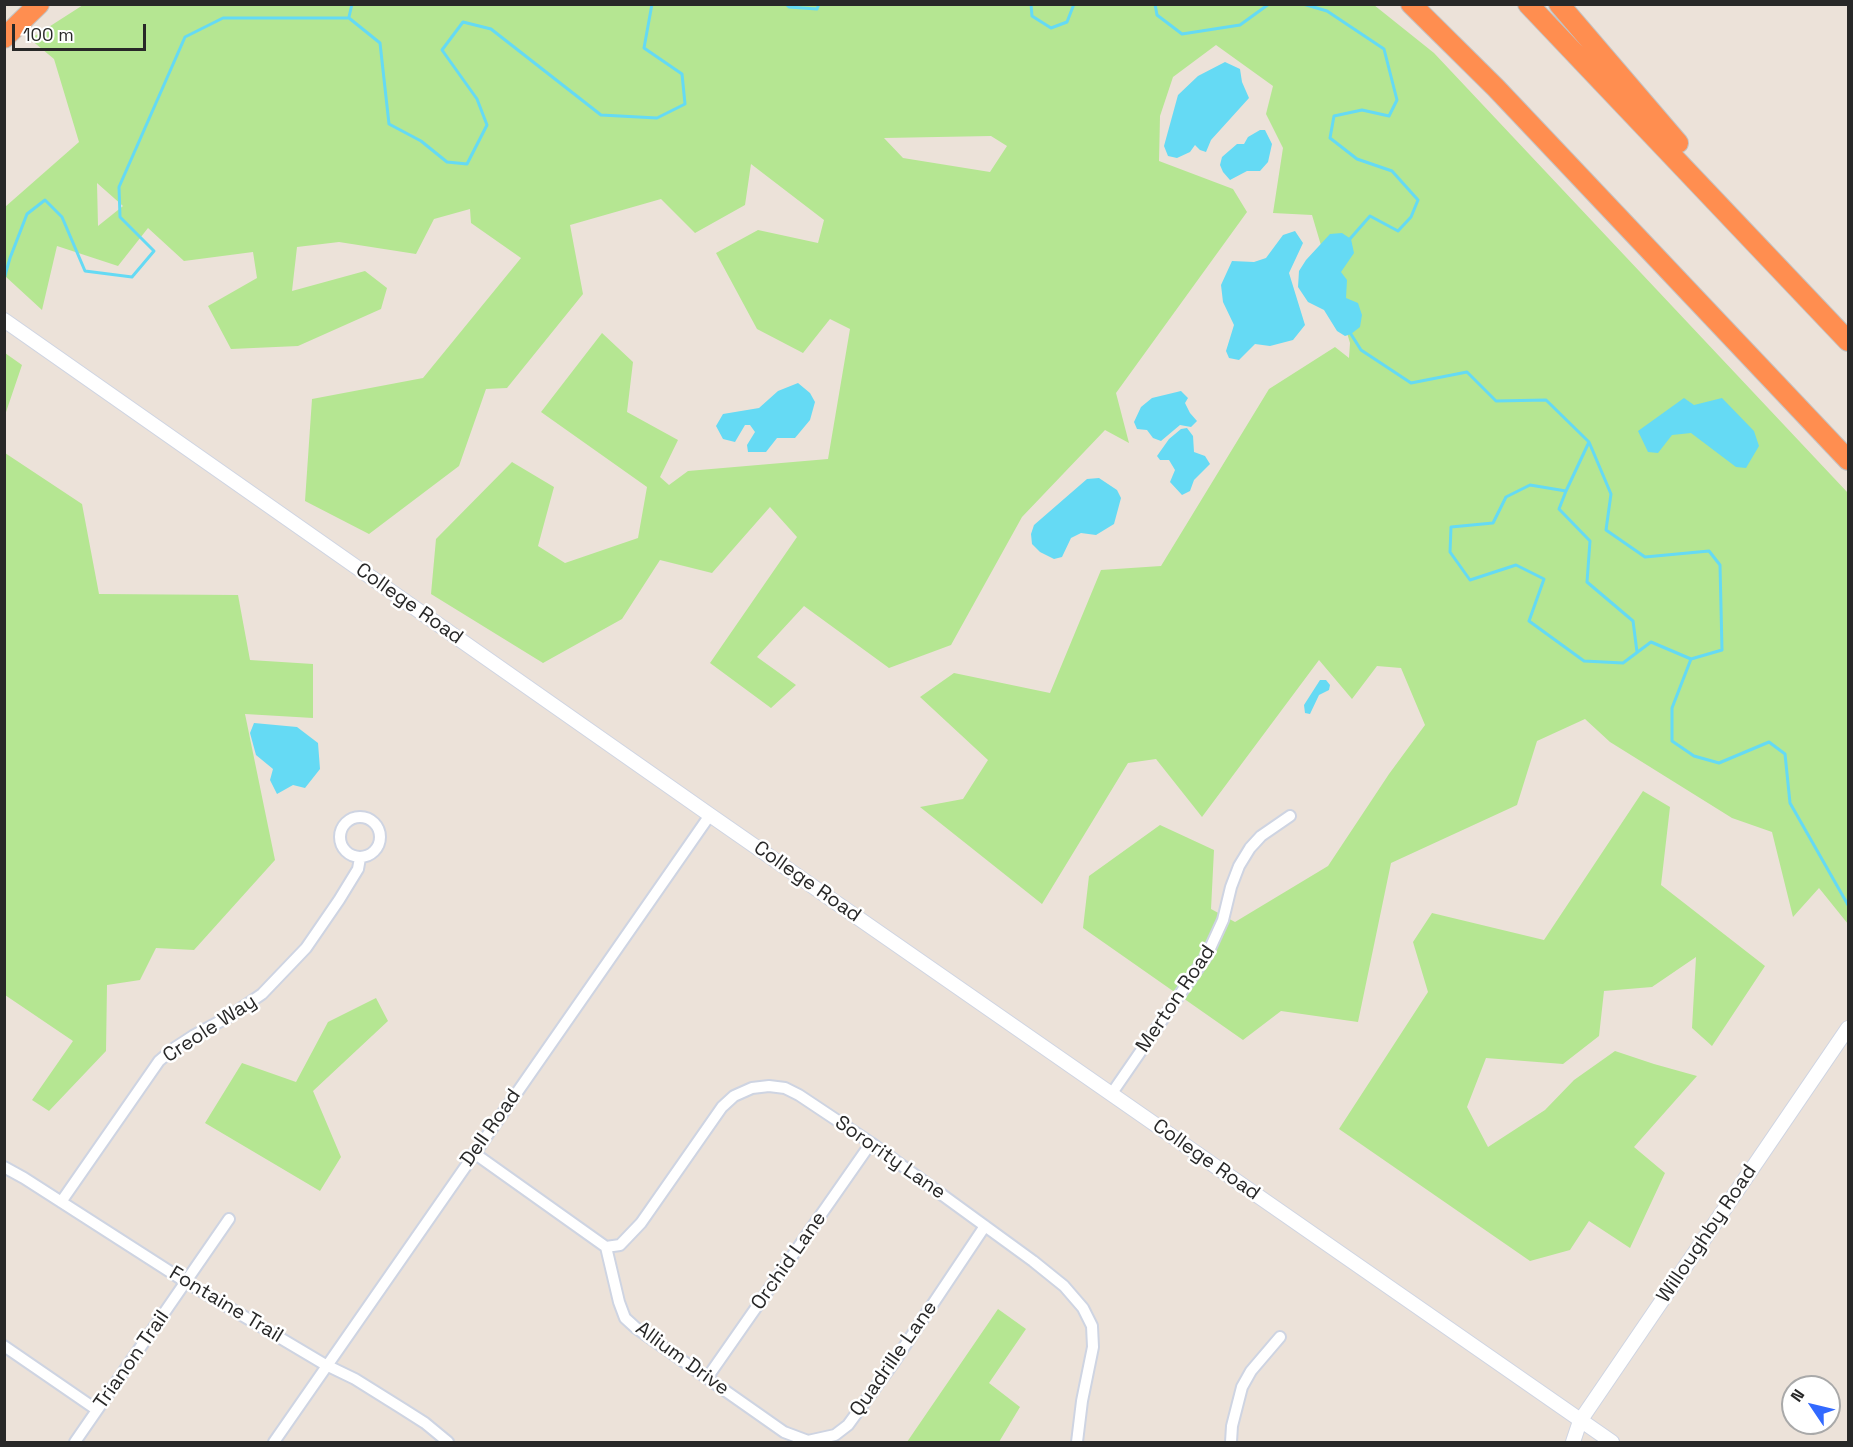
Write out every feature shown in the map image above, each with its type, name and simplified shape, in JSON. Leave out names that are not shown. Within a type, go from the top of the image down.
[{"type":"highway","points":[[4,38],[39,4]]},
{"type":"highway","points":[[1411,4],[1504,96],[1848,460]]},
{"type":"highway","points":[[1528,4],[1848,341]]},
{"type":"highway","points":[[1559,4],[1705,175],[1784,272]]},
{"type":"street","name":"College Road","points":[[4,320],[1612,1443]]},
{"type":"street","name":"Dell Road","points":[[274,1443],[710,815]]},
{"type":"street","name":"Merton Road","points":[[1112,1093],[1207,956],[1223,920],[1239,866],[1250,848],[1261,836],[1290,816]]},
{"type":"street","name":"Creole Way","points":[[61,1202],[159,1061],[183,1042],[230,1016],[262,994],[306,948],[358,869],[360,858]]},
{"type":"street","name":"Willoughby Road","points":[[1573,1443],[1580,1421],[1848,1028]]},
{"type":"street","name":"Sorority Lane","points":[[606,1247],[620,1245],[631,1236],[722,1107],[734,1096],[752,1088],[785,1089],[799,1095],[871,1143],[1033,1261],[1064,1286],[1083,1308],[1092,1326],[1093,1347],[1082,1401],[1077,1443]]},
{"type":"street","name":"Orchid Lane","points":[[707,1378],[871,1143]]},
{"type":"street","points":[[474,1153],[606,1247]]},
{"type":"street","name":"Fontaine Trail","points":[[4,1167],[186,1282],[355,1379],[425,1423],[448,1443]]},
{"type":"street","name":"Trianon Trail","points":[[75,1443],[229,1219]]},
{"type":"street","name":"Quadrille Lane","points":[[785,1437],[808,1441],[835,1435],[848,1425],[894,1362],[985,1226]]},
{"type":"street","name":"Allium Drive","points":[[606,1247],[625,1318],[785,1437]]},
{"type":"street","points":[[1231,1443],[1232,1426],[1242,1387],[1251,1371],[1280,1337]]},
{"type":"street","points":[[4,1346],[98,1410]]},
{"type":"green space","points":[[83,5],[1374,5],[1434,53],[1848,493],[1848,924],[1819,888],[1793,917],[1772,832],[1732,818],[1610,742],[1585,719],[1537,741],[1517,805],[1391,863],[1358,1022],[1281,1011],[1243,1040],[1083,928],[1089,876],[1160,825],[1214,850],[1211,909],[1235,922],[1328,866],[1389,774],[1425,725],[1401,668],[1377,666],[1352,699],[1319,660],[1202,817],[1156,759],[1128,763],[1042,904],[920,807],[963,799],[988,760],[920,697],[954,673],[1050,693],[1101,570],[1161,566],[1269,389],[1335,347],[1349,358],[1350,343],[1312,215],[1273,213],[1283,148],[1266,114],[1273,86],[1216,45],[1173,77],[1160,116],[1159,161],[1233,189],[1247,212],[1116,393],[1129,443],[1105,430],[1022,517],[951,645],[889,668],[804,606],[757,657],[796,685],[771,708],[710,663],[797,537],[770,507],[712,573],[660,560],[622,619],[543,663],[431,594],[436,539],[512,462],[554,487],[538,546],[565,563],[638,538],[647,487],[541,412],[602,333],[633,362],[627,412],[678,440],[660,477],[669,485],[688,471],[828,459],[850,329],[830,319],[803,353],[757,329],[716,253],[758,230],[818,243],[824,220],[751,164],[745,205],[695,233],[661,199],[570,225],[583,294],[507,388],[486,389],[459,466],[369,534],[305,501],[312,399],[423,378],[521,258],[471,223],[470,209],[434,219],[416,254],[339,242],[297,247],[292,291],[365,271],[387,288],[381,309],[298,346],[231,349],[208,306],[257,278],[253,252],[184,261],[148,228],[118,266],[57,246],[42,310],[5,276],[5,207],[79,142],[54,59],[30,39]],"holes":[[[991,136],[1007,146],[990,172],[903,158],[884,138]],[[97,183],[123,206],[98,226]]]},
{"type":"green space","points":[[5,353],[22,365],[5,415]]},
{"type":"green space","points":[[5,453],[82,504],[99,594],[238,595],[250,660],[313,664],[313,718],[245,714],[275,860],[194,950],[156,948],[140,980],[107,985],[106,1051],[49,1111],[32,1100],[73,1041],[5,995]]},
{"type":"green space","points":[[1643,791],[1670,807],[1661,885],[1765,966],[1712,1046],[1692,1028],[1696,957],[1652,987],[1604,991],[1599,1036],[1563,1064],[1486,1058],[1467,1107],[1488,1147],[1545,1110],[1574,1080],[1615,1051],[1697,1076],[1634,1147],[1665,1173],[1630,1248],[1589,1221],[1570,1250],[1530,1261],[1339,1129],[1428,992],[1413,942],[1432,913],[1544,940]]},
{"type":"green space","points":[[376,998],[388,1021],[313,1091],[341,1157],[320,1191],[205,1123],[242,1063],[296,1082],[328,1022]]},
{"type":"green space","points":[[998,1309],[1026,1329],[989,1383],[1020,1407],[999,1442],[907,1442]]},
{"type":"water","points":[[1225,62],[1240,69],[1242,82],[1249,98],[1211,140],[1206,152],[1195,145],[1190,152],[1177,158],[1168,156],[1164,146],[1178,95],[1198,76]]},
{"type":"water","points":[[1260,130],[1265,130],[1272,144],[1268,162],[1260,171],[1247,171],[1230,180],[1220,165],[1222,157],[1237,144],[1244,144],[1248,137]]},
{"type":"water","points":[[1295,231],[1303,243],[1289,273],[1305,325],[1293,340],[1270,346],[1255,344],[1239,360],[1229,358],[1226,351],[1234,325],[1223,302],[1221,285],[1232,261],[1254,262],[1266,258],[1283,235]]},
{"type":"water","points":[[1342,233],[1351,239],[1354,253],[1341,272],[1347,280],[1346,298],[1358,303],[1362,315],[1360,327],[1345,336],[1337,331],[1324,310],[1308,302],[1298,287],[1299,271],[1306,260],[1330,234]]},
{"type":"water","points":[[798,383],[810,393],[815,402],[810,420],[795,438],[777,438],[766,452],[748,452],[747,445],[755,432],[750,425],[745,425],[735,442],[723,439],[716,426],[723,414],[759,408],[778,391]]},
{"type":"water","points":[[1181,391],[1188,398],[1185,403],[1197,421],[1191,427],[1180,425],[1161,441],[1153,438],[1147,430],[1137,429],[1134,422],[1141,407],[1152,398]]},
{"type":"water","points":[[1684,398],[1694,405],[1722,398],[1754,431],[1759,446],[1746,468],[1736,467],[1691,433],[1672,435],[1658,453],[1648,452],[1638,431]]},
{"type":"water","points":[[1187,428],[1193,436],[1194,452],[1205,456],[1210,464],[1194,480],[1190,491],[1182,495],[1170,482],[1175,470],[1169,460],[1160,460],[1157,456],[1169,439],[1181,429]]},
{"type":"water","points":[[1099,478],[1117,490],[1121,498],[1114,524],[1096,535],[1081,533],[1071,538],[1062,557],[1054,559],[1040,552],[1032,544],[1031,534],[1034,525],[1087,479]]},
{"type":"water","points":[[1320,680],[1326,680],[1330,685],[1329,690],[1319,695],[1310,714],[1305,713],[1304,705]]},
{"type":"water","points":[[254,723],[297,727],[318,743],[320,769],[305,788],[293,785],[277,794],[270,780],[273,769],[256,755],[250,733]]},
{"type":"waterway","points":[[349,17],[352,4]]},
{"type":"waterway","points":[[4,279],[27,214],[45,200],[62,217],[85,271],[132,277],[154,251],[120,217],[119,187],[185,37],[223,18],[349,18],[380,43],[389,124],[421,141],[447,162],[467,164],[487,125],[477,99],[442,50],[463,22],[491,29],[601,115],[657,118],[685,104],[682,74],[644,48],[652,4]]},
{"type":"waterway","points":[[786,4],[789,7],[817,9],[819,4]]},
{"type":"waterway","points":[[1031,4],[1032,16],[1051,28],[1067,22],[1074,4]]},
{"type":"waterway","points":[[1155,4],[1157,15],[1182,34],[1240,25],[1269,4]]},
{"type":"waterway","points":[[1303,4],[1327,11],[1384,49],[1397,100],[1389,116],[1362,110],[1334,116],[1330,138],[1357,159],[1392,171],[1418,200],[1411,217],[1398,231],[1370,216],[1349,240]]},
{"type":"waterway","points":[[1349,331],[1361,350],[1411,383],[1467,372],[1496,401],[1546,400],[1589,442],[1566,491],[1530,485],[1506,497],[1493,523],[1451,527],[1450,552],[1470,580],[1516,565],[1544,579],[1529,621],[1584,661],[1623,663],[1651,642],[1691,659],[1672,708],[1672,741],[1694,756],[1719,763],[1769,742],[1785,754],[1790,803],[1848,905]]},
{"type":"waterway","points":[[1589,442],[1611,494],[1606,530],[1645,557],[1709,551],[1720,565],[1722,650],[1691,659]]},
{"type":"waterway","points":[[1566,491],[1559,509],[1590,541],[1587,582],[1633,621],[1637,652]]}]
